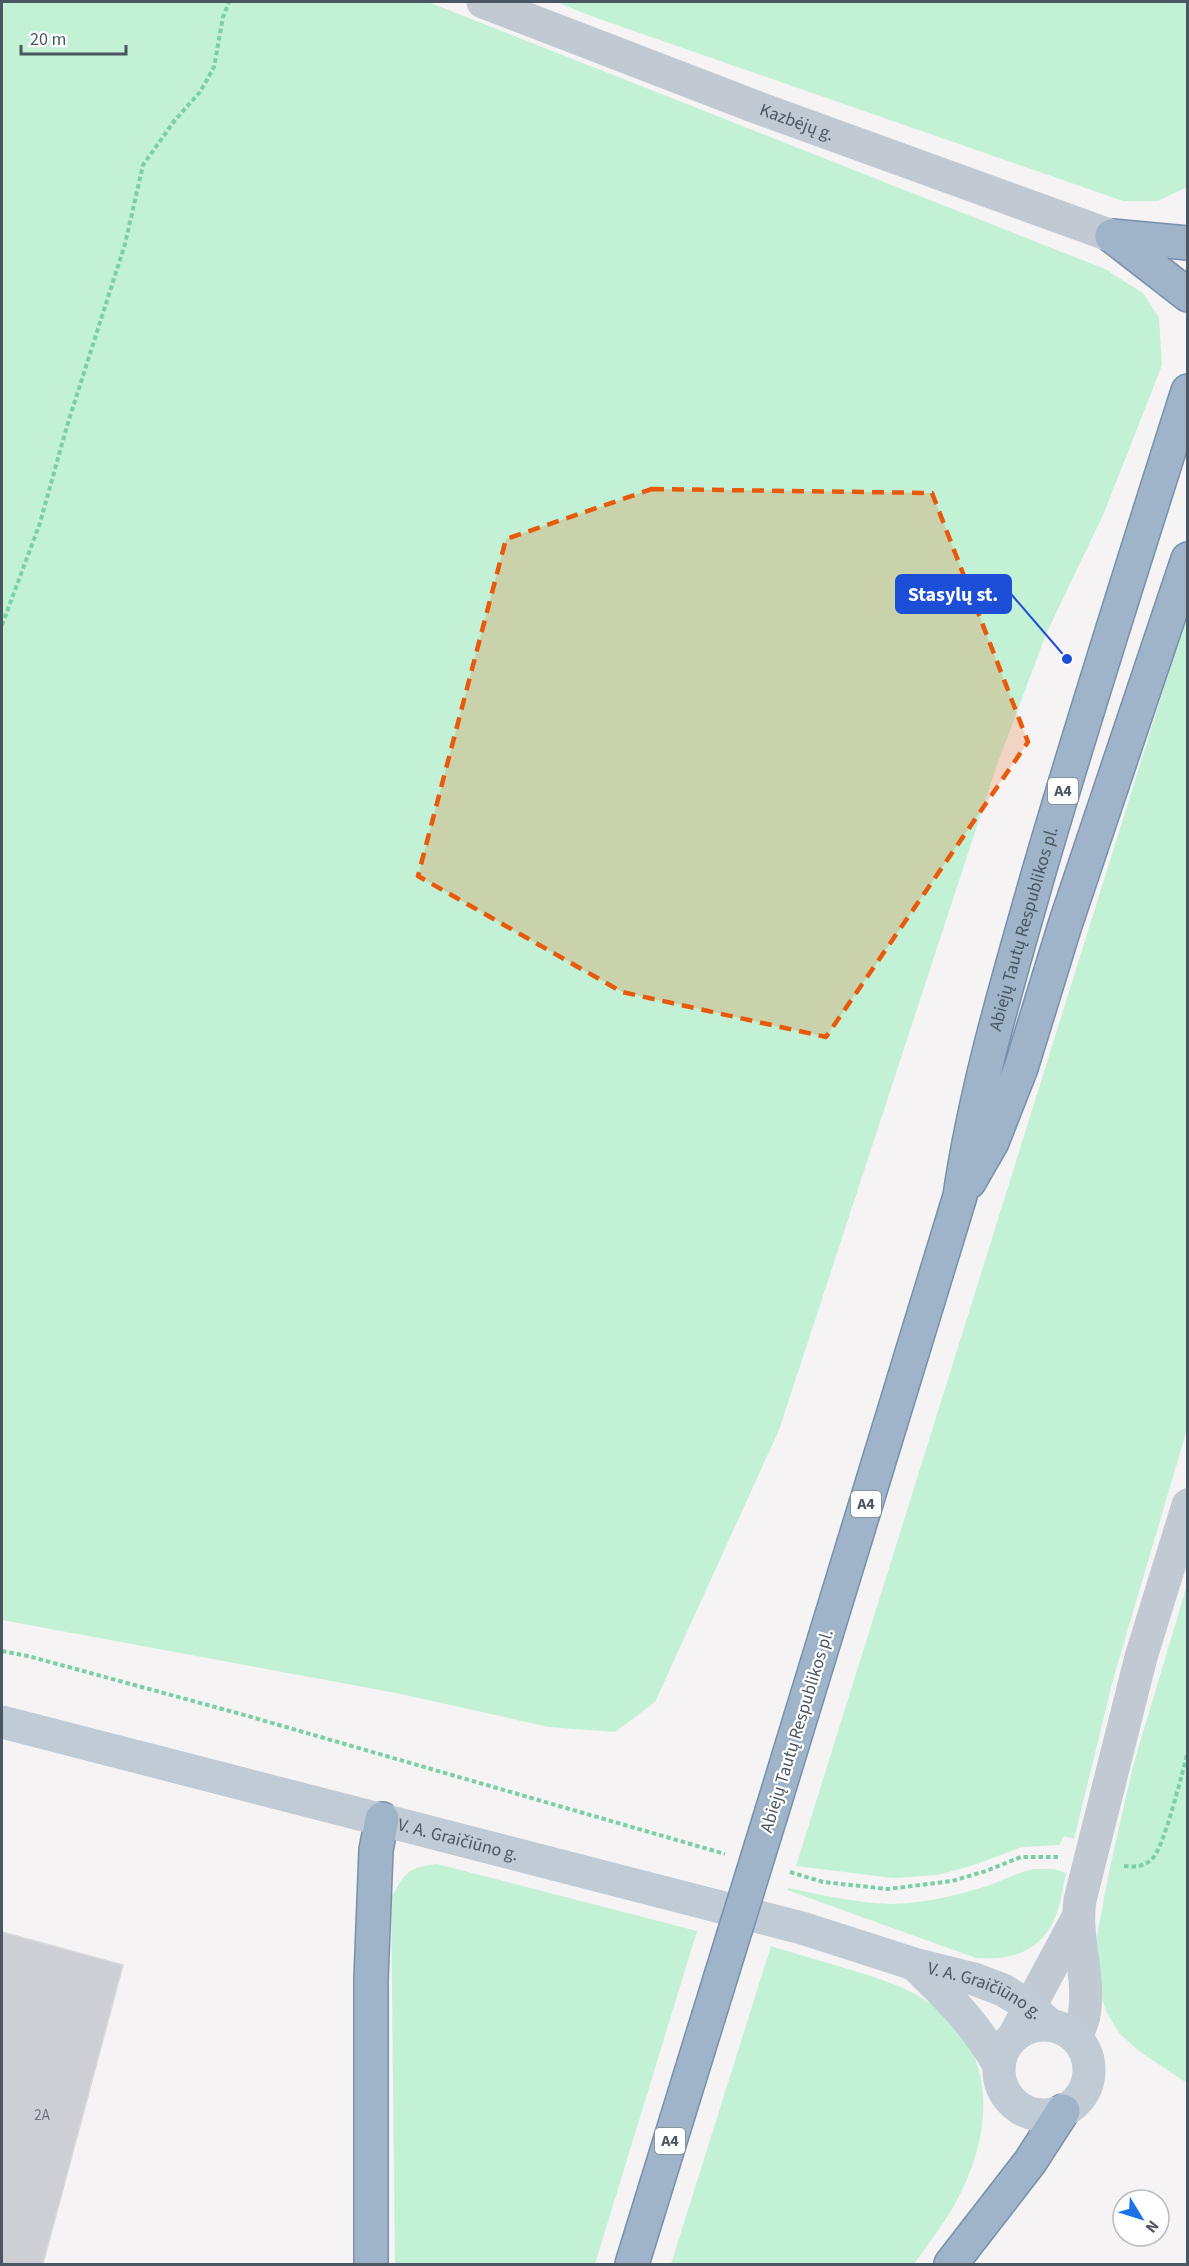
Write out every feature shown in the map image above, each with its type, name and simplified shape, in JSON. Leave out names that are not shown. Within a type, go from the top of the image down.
[{"type":"highway","points":[[1112,236],[1188,243]]},
{"type":"highway","points":[[1112,236],[1188,295]]},
{"type":"highway","name":"Abiejų Tautų Respublikos pl.","points":[[632,2265],[960,1196],[969,1137],[982,1077],[1023,927],[1067,774],[1188,391]]},
{"type":"highway","name":"Abiejų Tautų Respublikos pl.","points":[[960,1196],[992,1142],[1021,1068],[1065,925],[1188,559]]},
{"type":"highway","points":[[370,2265],[371,1978],[375,1850],[382,1819]]},
{"type":"highway","points":[[951,2265],[1030,2162],[1063,2110]]},
{"type":"main road","name":"V. A. Graičiūno g.","points":[[2,1722],[802,1928],[877,1950],[914,1964],[974,1979],[1003,1990],[1052,2023]]},
{"type":"main road","name":"V. A. Graičiūno g.","points":[[914,1964],[964,2013],[983,2037],[999,2065]]},
{"type":"main road","points":[[1052,2023],[1083,2046],[1088,2058],[1089,2072],[1080,2097],[1063,2110],[1048,2115],[1032,2113],[1018,2107],[1007,2095],[1000,2081],[999,2065],[1004,2049],[1014,2036],[1025,2029],[1052,2023]]},
{"type":"street","name":"Kazbėjų g.","points":[[483,2],[756,107],[1112,236]]},
{"type":"street","points":[[1077,1919],[1084,1973],[1084,2015],[1052,2023],[1077,1919],[1088,1861],[1141,1657],[1188,1505]]},
{"type":"path","points":[[2,625],[40,524],[67,426],[124,244],[142,165],[175,120],[200,92],[214,67],[223,17],[229,2]]},
{"type":"path","points":[[2,1651],[28,1656],[248,1716],[731,1856]]},
{"type":"path","points":[[789,1872],[823,1882],[888,1889],[952,1881],[1021,1857],[1054,1856],[1136,1868],[1152,1860],[1161,1843],[1188,1752]]},
{"type":"highlighted area","points":[[652,489],[932,493],[1028,742],[826,1037],[622,992],[418,876],[506,539]]},
{"type":"green space","points":[[2,2],[428,2],[1105,269],[1144,294],[1159,318],[1162,365],[1104,513],[1046,634],[996,768],[779,1430],[655,1702],[615,1732],[549,1727],[396,1693],[2,1620]]},
{"type":"green space","points":[[557,2],[1187,2],[1187,187],[1158,201],[1123,201],[588,15]]},
{"type":"green space","points":[[1187,614],[1187,1429],[1113,1680],[1074,1839],[1064,1836],[1059,1845],[1022,1847],[974,1865],[938,1875],[893,1878],[796,1866]]},
{"type":"green space","points":[[1187,1585],[1187,2083],[1139,2051],[1119,2033],[1106,2011],[1098,1986],[1095,1947],[1133,1766]]},
{"type":"green space","points":[[437,1864],[697,1931],[595,2264],[395,2264],[391,1898],[408,1873],[419,1867]]},
{"type":"green space","points":[[1034,1869],[1054,1869],[1066,1873],[1056,1915],[1043,1937],[1034,1945],[1024,1951],[1001,1958],[976,1958],[787,1890],[789,1888],[865,1902],[912,1903],[967,1892]]},
{"type":"green space","points":[[771,1946],[893,1984],[927,2001],[952,2023],[970,2048],[980,2076],[983,2106],[980,2138],[970,2171],[955,2204],[914,2264],[671,2264]]},
{"type":"building","points":[[2,1932],[123,1965],[43,2264],[2,2264]]},
{"type":"place","name":"Stasylų st.","points":[[1067,659]]}]
